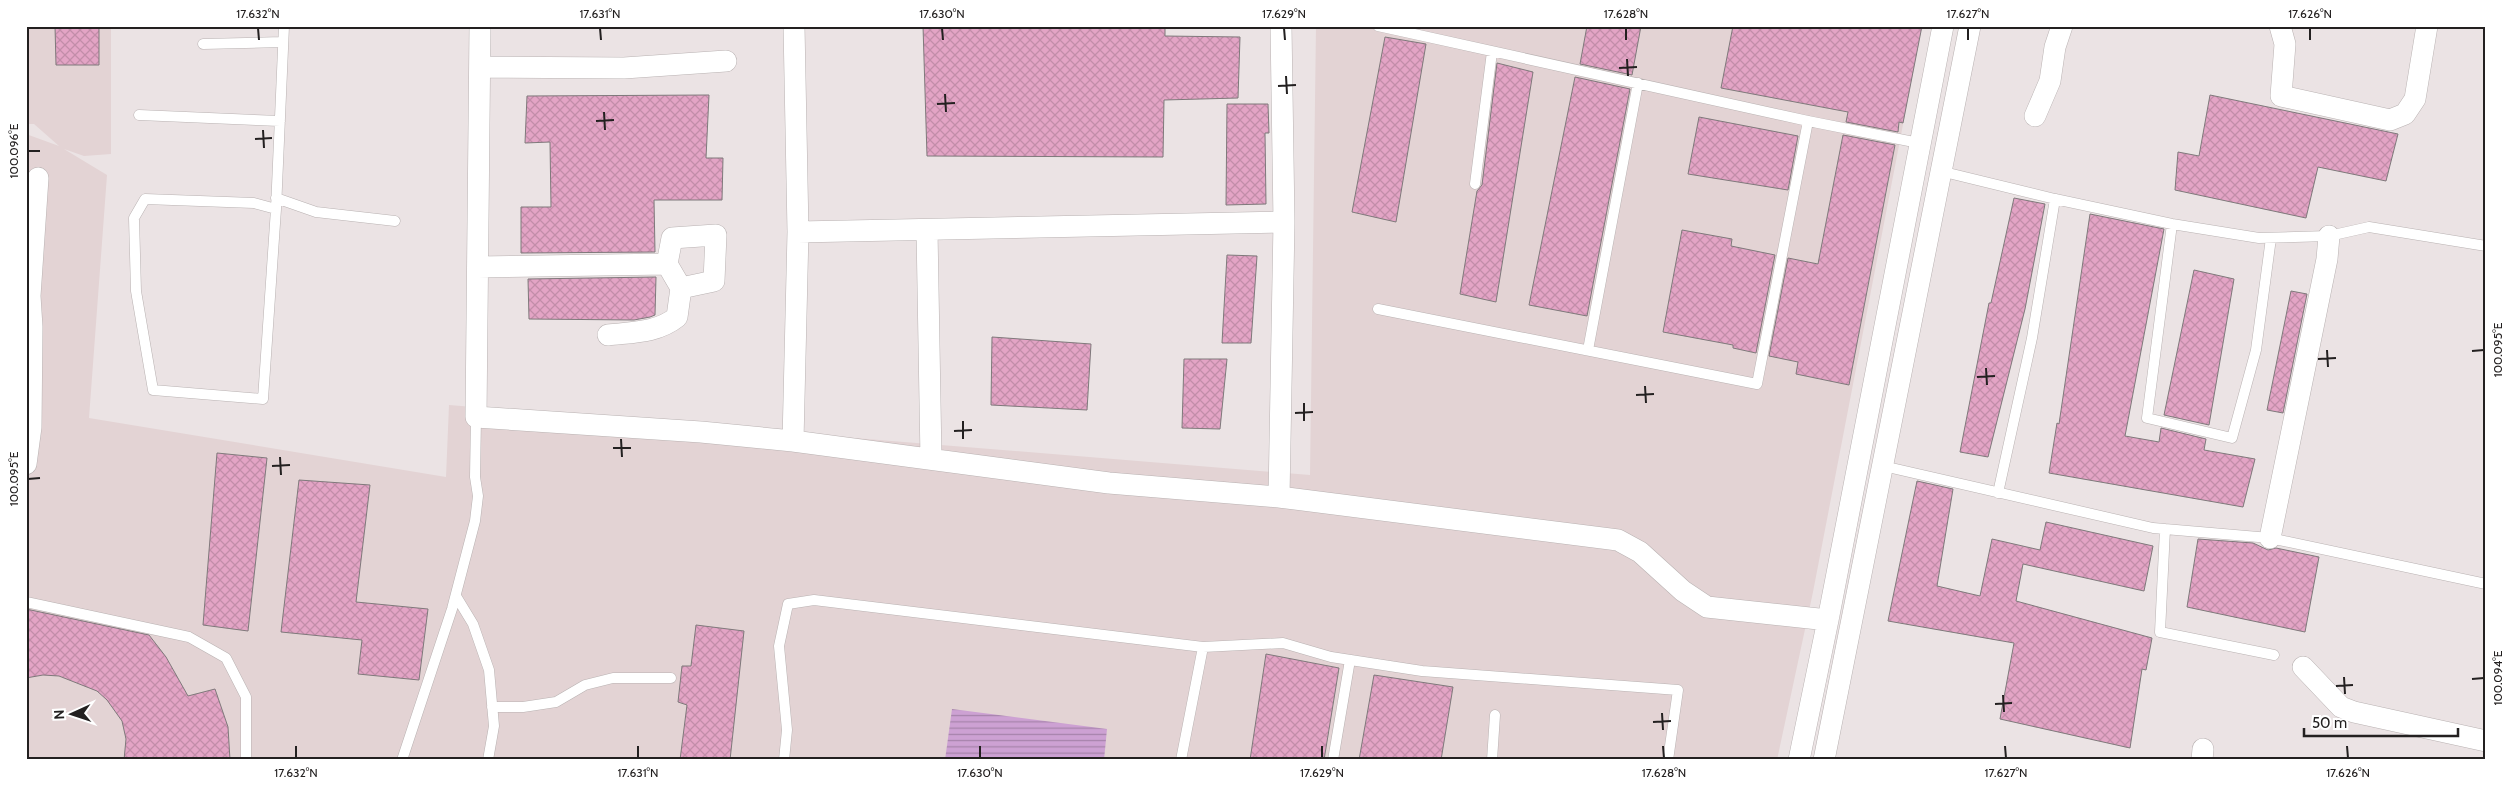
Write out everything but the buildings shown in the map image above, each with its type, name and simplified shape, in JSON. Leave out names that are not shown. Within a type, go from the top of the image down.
[{"type":"street","points":[[480,26],[476,417],[701,432],[793,441],[1109,483],[1279,496],[1618,540],[1640,552],[1683,591],[1707,606],[1828,620]]},
{"type":"street","points":[[793,441],[798,232],[794,26]]},
{"type":"street","points":[[1279,496],[1284,222],[1281,26]]},
{"type":"street","points":[[1799,760],[1828,620],[1943,26]]},
{"type":"street","points":[[1824,760],[1970,26]]},
{"type":"street","points":[[2035,116],[2050,81],[2055,47],[2062,26]]},
{"type":"street","points":[[2280,26],[2285,44],[2281,96],[2390,120],[2405,114],[2416,99],[2427,26]]},
{"type":"street","points":[[480,67],[624,68],[726,62]]},
{"type":"street","points":[[26,464],[29,457],[31,418],[32,327],[28,296],[38,178]]},
{"type":"street","points":[[798,232],[1284,222]]},
{"type":"street","points":[[928,230],[931,459]]},
{"type":"street","points":[[608,335],[652,330],[667,325],[677,316],[681,288],[667,264],[672,238],[716,235],[714,281],[681,288]]},
{"type":"street","points":[[2270,538],[2327,259],[2329,236]]},
{"type":"street","points":[[478,267],[667,264]]},
{"type":"street","points":[[2303,667],[2341,707],[2354,712],[2486,741]]},
{"type":"lane","points":[[276,209],[254,203],[145,200],[134,218],[136,291],[154,390],[263,399],[276,209],[284,26]]},
{"type":"lane","points":[[1378,26],[1808,121],[1919,143]]},
{"type":"lane","points":[[203,44],[283,42]]},
{"type":"lane","points":[[1475,184],[1492,52]]},
{"type":"lane","points":[[1588,350],[1638,82]]},
{"type":"lane","points":[[139,115],[280,121]]},
{"type":"lane","points":[[1378,309],[1757,384],[1808,121]]},
{"type":"lane","points":[[1940,171],[2055,199],[2172,224],[2259,238],[2329,236],[2369,227],[2486,246]]},
{"type":"lane","points":[[276,198],[316,212],[394,220]]},
{"type":"lane","points":[[1998,493],[2032,338],[2055,199]]},
{"type":"lane","points":[[2172,224],[2147,418],[2232,438],[2256,350],[2270,238]]},
{"type":"lane","points":[[402,760],[456,596],[476,513],[478,496],[475,477],[476,417]]},
{"type":"lane","points":[[1883,466],[2165,529],[2270,538],[2486,584]]},
{"type":"lane","points":[[2165,529],[2160,632],[2274,655]]},
{"type":"lane","points":[[456,596],[473,624],[489,670],[494,726],[488,760]]},
{"type":"lane","points":[[784,760],[787,730],[779,646],[788,604],[814,600],[1203,647],[1283,643],[1350,660],[1422,671],[1678,690],[1668,760]]},
{"type":"lane","points":[[26,602],[189,637],[226,658],[246,697],[246,760]]},
{"type":"lane","points":[[1181,760],[1203,647]]},
{"type":"lane","points":[[1333,760],[1350,660]]},
{"type":"lane","points":[[492,707],[523,707],[556,702],[585,685],[613,678],[671,678]]},
{"type":"lane","points":[[1492,760],[1495,715]]},
{"type":"shaded area","points":[[26,26],[111,26],[111,154],[84,156],[64,149],[107,175],[89,418],[446,477],[449,405],[1310,475],[1316,26],[1922,26],[1813,592],[1777,760],[26,760],[26,134],[59,146],[34,124],[26,124]]},
{"type":"shaded area","points":[[952,709],[1107,729],[1104,760],[945,760]]}]
